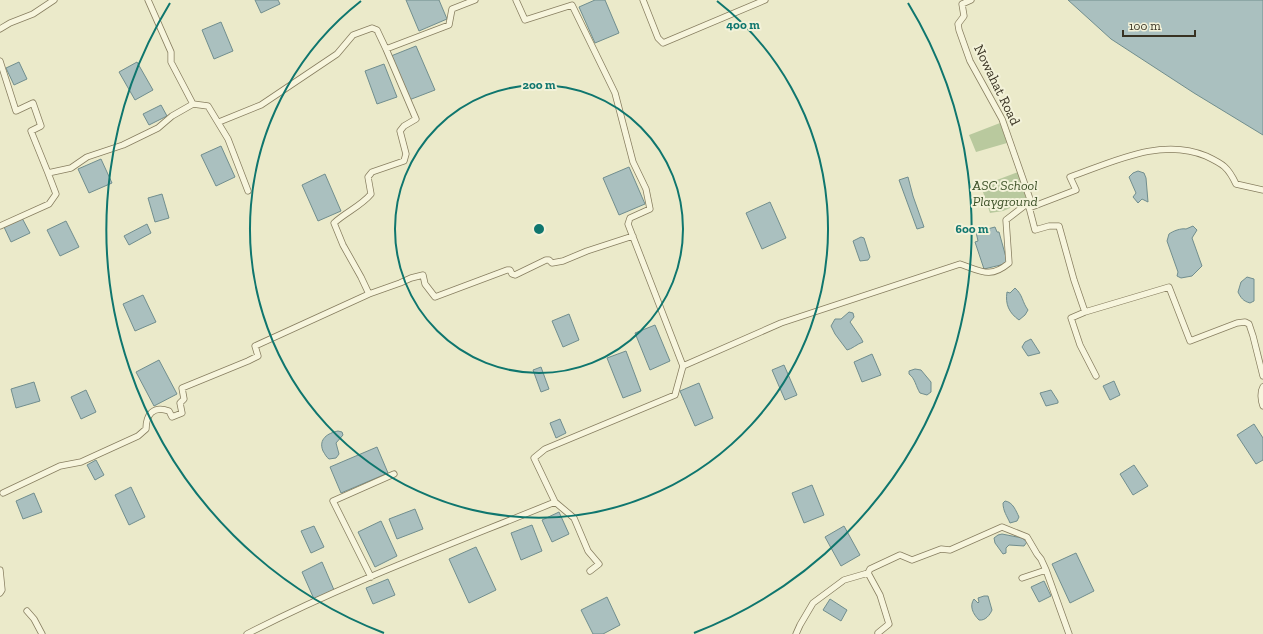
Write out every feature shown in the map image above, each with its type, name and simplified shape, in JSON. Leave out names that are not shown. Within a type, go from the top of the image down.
[{"type":"street","points":[[0,29],[10,23],[33,14],[54,0]]},
{"type":"street","points":[[148,0],[171,52],[171,62],[193,104]]},
{"type":"street","points":[[386,49],[449,25],[452,9],[475,0]]},
{"type":"street","points":[[516,0],[525,20],[574,2],[614,93],[633,162],[646,189],[650,209],[630,218],[628,224],[683,366],[675,395],[545,449],[534,458],[555,502],[574,518],[588,551],[599,564],[590,571]]},
{"type":"street","points":[[643,0],[658,38],[663,43],[765,0]]},
{"type":"street","name":"Nowahat Road","points":[[971,0],[962,4],[964,16],[958,24],[970,61],[1002,119],[1031,202],[1028,205],[1036,230],[1049,226],[1059,226],[1074,280],[1086,312]]},
{"type":"street","points":[[219,122],[261,105],[337,54],[353,35],[372,28],[377,30],[416,119],[404,126],[400,131],[406,154],[404,161],[372,172],[368,178],[371,194],[365,201],[341,216],[334,223],[343,245],[362,277],[369,294]]},
{"type":"street","points":[[0,61],[16,111],[33,103],[41,126],[31,131],[56,194],[49,204],[0,226]]},
{"type":"street","points":[[48,173],[71,168],[87,157],[123,145],[158,128],[172,116],[193,104],[208,106],[219,122],[228,139],[248,191]]},
{"type":"street","points":[[683,366],[781,323],[960,264],[986,273],[1001,270],[1009,263],[1006,220],[1028,205],[1076,190],[1070,177],[1127,157],[1158,150],[1178,149],[1197,152],[1224,165],[1230,171],[1236,184],[1263,190]]},
{"type":"street","points":[[3,493],[60,466],[81,462],[138,436],[146,429],[146,420],[148,416],[156,410],[163,409],[169,411],[172,417],[182,413],[180,403],[184,399],[182,388],[258,356],[255,346],[369,294],[423,275],[425,284],[435,297],[507,270],[510,270],[512,274],[515,275],[546,260],[549,260],[552,263],[563,261],[587,251],[633,236]]},
{"type":"street","points":[[1096,376],[1080,345],[1071,318],[1086,312],[1118,304],[1170,287],[1190,341],[1237,324],[1245,322],[1249,324],[1263,376]]},
{"type":"street","points":[[1263,387],[1261,401],[1263,406]]},
{"type":"street","points":[[371,577],[333,501],[394,474]]},
{"type":"street","points":[[247,634],[371,577],[555,502]]},
{"type":"street","points":[[868,574],[870,569],[900,555],[912,560],[941,548],[950,550],[1002,527],[1027,538],[1042,559],[1069,634]]},
{"type":"street","points":[[0,570],[2,590],[0,594]]},
{"type":"street","points":[[1022,578],[1046,570]]},
{"type":"street","points":[[868,574],[880,595],[889,624],[878,633]]},
{"type":"street","points":[[796,634],[814,603],[844,580],[868,574]]},
{"type":"street","points":[[26,612],[34,619],[42,634]]},
{"type":"green space","points":[[1000,123],[1007,143],[976,152],[969,135]]},
{"type":"green space","name":"ASC School Playground","points":[[1018,172],[1027,201],[1003,211],[990,213],[981,186]]},
{"type":"shaded area","points":[[255,0],[278,0],[280,4],[261,13]]},
{"type":"shaded area","points":[[406,0],[439,0],[447,19],[419,31]]},
{"type":"shaded area","points":[[595,0],[605,0],[619,33],[595,43],[579,7]]},
{"type":"shaded area","points":[[1068,0],[1263,0],[1263,135],[1194,93],[1111,39]]},
{"type":"shaded area","points":[[221,22],[233,51],[214,59],[202,30]]},
{"type":"shaded area","points":[[416,46],[435,90],[409,100],[391,56]]},
{"type":"shaded area","points":[[19,62],[27,79],[14,85],[6,68]]},
{"type":"shaded area","points":[[137,62],[153,90],[135,100],[119,72]]},
{"type":"shaded area","points":[[384,64],[397,97],[377,104],[365,71]]},
{"type":"shaded area","points":[[161,105],[167,116],[149,125],[143,114]]},
{"type":"shaded area","points":[[221,146],[235,177],[216,186],[201,155]]},
{"type":"shaded area","points":[[101,159],[112,183],[89,193],[78,169]]},
{"type":"shaded area","points":[[629,167],[645,204],[619,215],[603,178]]},
{"type":"shaded area","points":[[1138,171],[1144,173],[1146,178],[1148,202],[1142,199],[1138,203],[1133,197],[1136,193],[1129,177]]},
{"type":"shaded area","points":[[325,174],[341,211],[318,221],[302,185]]},
{"type":"shaded area","points":[[908,177],[924,227],[917,229],[899,180]]},
{"type":"shaded area","points":[[162,194],[169,218],[155,222],[148,198]]},
{"type":"shaded area","points":[[770,202],[786,238],[762,249],[746,213]]},
{"type":"shaded area","points":[[22,218],[30,233],[11,242],[4,227]]},
{"type":"shaded area","points":[[66,221],[79,247],[60,256],[47,230]]},
{"type":"shaded area","points":[[147,224],[151,233],[129,245],[124,236]]},
{"type":"shaded area","points":[[1193,226],[1197,230],[1192,238],[1202,266],[1192,276],[1181,278],[1177,276],[1178,272],[1167,241],[1169,234],[1177,230],[1186,229]]},
{"type":"shaded area","points":[[995,227],[997,232],[999,232],[1007,261],[1005,264],[984,269],[975,242],[978,241],[976,232]]},
{"type":"shaded area","points":[[861,237],[864,238],[870,257],[868,260],[860,261],[853,241]]},
{"type":"shaded area","points":[[1247,277],[1254,279],[1254,301],[1250,303],[1242,299],[1238,292],[1241,282]]},
{"type":"shaded area","points":[[1015,288],[1020,293],[1028,310],[1019,320],[1010,311],[1007,304],[1007,292],[1010,293]]},
{"type":"shaded area","points":[[143,295],[156,322],[135,331],[123,304]]},
{"type":"shaded area","points":[[849,312],[853,313],[854,317],[850,322],[863,342],[847,350],[831,326],[835,319],[841,319]]},
{"type":"shaded area","points":[[569,314],[579,340],[563,347],[552,321]]},
{"type":"shaded area","points":[[655,325],[670,361],[650,370],[635,333]]},
{"type":"shaded area","points":[[1031,339],[1040,353],[1028,356],[1022,347],[1025,342]]},
{"type":"shaded area","points":[[626,351],[641,391],[623,398],[607,358]]},
{"type":"shaded area","points":[[872,354],[881,375],[862,382],[854,362]]},
{"type":"shaded area","points":[[159,360],[177,394],[154,406],[136,372]]},
{"type":"shaded area","points":[[784,365],[797,395],[785,400],[772,370]]},
{"type":"shaded area","points":[[541,367],[549,389],[541,392],[533,370]]},
{"type":"shaded area","points":[[915,369],[921,370],[931,382],[931,392],[927,395],[920,393],[913,378],[909,374],[909,371]]},
{"type":"shaded area","points":[[1114,381],[1120,395],[1110,400],[1103,386]]},
{"type":"shaded area","points":[[34,382],[40,401],[16,408],[11,389]]},
{"type":"shaded area","points":[[699,383],[713,418],[695,426],[680,391]]},
{"type":"shaded area","points":[[86,390],[96,412],[81,419],[71,397]]},
{"type":"shaded area","points":[[1051,390],[1058,403],[1046,406],[1040,393]]},
{"type":"shaded area","points":[[560,419],[566,433],[556,438],[550,423]]},
{"type":"shaded area","points":[[1254,424],[1263,438],[1263,460],[1256,464],[1237,435]]},
{"type":"shaded area","points":[[338,431],[342,432],[343,435],[336,443],[339,454],[336,458],[329,459],[323,451],[322,443],[325,437]]},
{"type":"shaded area","points":[[377,447],[388,473],[341,493],[330,467]]},
{"type":"shaded area","points":[[96,460],[104,475],[95,480],[87,465]]},
{"type":"shaded area","points":[[1134,465],[1148,486],[1133,495],[1120,474]]},
{"type":"shaded area","points":[[812,485],[824,515],[804,523],[792,493]]},
{"type":"shaded area","points":[[131,487],[145,517],[129,525],[115,495]]},
{"type":"shaded area","points":[[34,493],[42,512],[23,519],[16,501]]},
{"type":"shaded area","points":[[1005,501],[1010,503],[1015,510],[1019,517],[1017,521],[1010,523],[1004,509],[1003,503]]},
{"type":"shaded area","points":[[415,509],[423,529],[397,539],[389,519]]},
{"type":"shaded area","points":[[559,512],[569,534],[552,542],[542,520]]},
{"type":"shaded area","points":[[381,521],[397,556],[375,567],[358,532]]},
{"type":"shaded area","points":[[532,525],[542,551],[521,560],[511,533]]},
{"type":"shaded area","points":[[314,526],[324,547],[311,553],[301,531]]},
{"type":"shaded area","points":[[844,526],[860,555],[841,566],[825,537]]},
{"type":"shaded area","points":[[1002,534],[1022,538],[1027,542],[1024,546],[1009,545],[1006,548],[1006,553],[1003,554],[995,543],[994,538]]},
{"type":"shaded area","points":[[476,547],[496,590],[469,603],[449,559]]},
{"type":"shaded area","points":[[1076,553],[1094,591],[1070,603],[1052,564]]},
{"type":"shaded area","points":[[322,562],[334,590],[314,599],[302,572]]},
{"type":"shaded area","points":[[388,579],[395,595],[373,604],[366,588]]},
{"type":"shaded area","points":[[1044,581],[1051,596],[1039,602],[1031,587]]},
{"type":"shaded area","points":[[988,596],[992,610],[987,617],[983,620],[979,620],[973,613],[972,604],[974,599],[978,603],[978,598]]},
{"type":"shaded area","points":[[607,597],[620,625],[603,634],[593,634],[581,610]]},
{"type":"shaded area","points":[[830,599],[847,610],[841,621],[823,610]]}]
